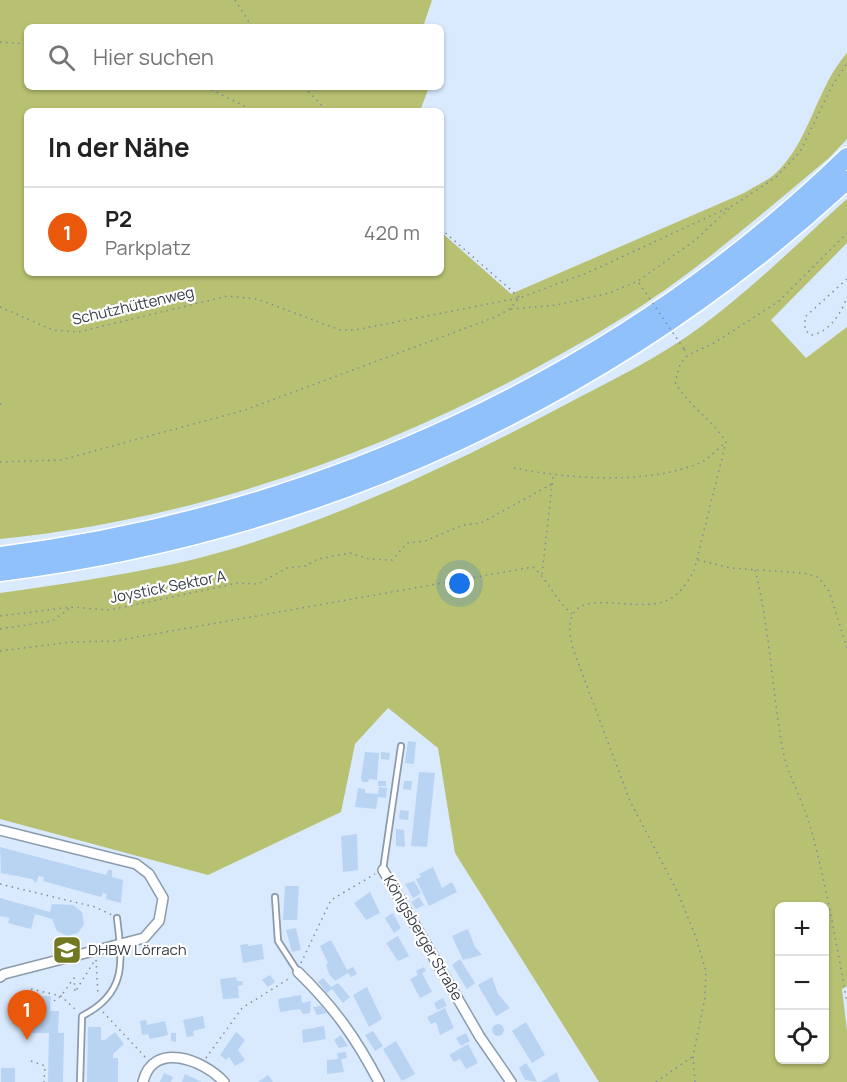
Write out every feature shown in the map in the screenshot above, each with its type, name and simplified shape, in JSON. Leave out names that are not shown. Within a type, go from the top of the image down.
[{"type":"highway","points":[[0,556],[140,533],[253,503],[358,468],[451,429],[529,389],[634,326],[718,268],[808,194],[847,157]]},
{"type":"highway","points":[[0,572],[138,549],[215,531],[362,483],[453,445],[538,403],[644,340],[730,280],[847,180]]},
{"type":"street","points":[[0,830],[136,864],[149,874],[164,898],[159,921],[144,938],[4,974],[0,977]]},
{"type":"street","name":"Königsberger Straße","points":[[383,870],[480,1037],[511,1082]]},
{"type":"street","points":[[298,972],[338,1013],[356,1039],[379,1082]]},
{"type":"street","points":[[143,1080],[151,1065],[168,1057],[181,1057],[202,1064],[224,1082]]},
{"type":"lane","name":"Königsberger Straße","points":[[383,870],[400,746]]},
{"type":"lane","points":[[275,897],[278,941],[298,972]]},
{"type":"lane","points":[[80,1082],[82,1016],[99,1008],[118,978],[122,961],[117,918]]},
{"type":"path","points":[[235,0],[250,24]]},
{"type":"path","points":[[0,42],[24,44]]},
{"type":"path","points":[[510,309],[557,305],[639,282],[694,241],[725,215],[732,206],[775,178],[800,152],[832,86],[847,63]]},
{"type":"path","points":[[212,90],[248,108]]},
{"type":"path","points":[[307,90],[324,108]]},
{"type":"path","name":"Schutzhüttenweg","points":[[0,307],[54,330],[78,332],[209,298],[228,296],[257,299],[339,330],[355,330],[519,298],[587,273],[732,206]]},
{"type":"path","points":[[0,462],[61,460],[245,410],[493,318],[510,309],[519,298],[444,232]]},
{"type":"path","points":[[694,1082],[693,1056],[705,998],[706,971],[695,935],[678,893],[630,801],[567,629],[572,614],[588,603],[659,603],[670,599],[694,572],[726,442],[716,427],[682,395],[675,382],[680,364],[688,355],[714,343],[779,301],[847,233]]},
{"type":"path","points":[[847,279],[806,317],[805,330],[811,335],[818,334],[842,313],[847,297]]},
{"type":"path","points":[[639,282],[688,355]]},
{"type":"path","points":[[0,404],[4,405]]},
{"type":"path","points":[[514,468],[553,476],[658,474],[701,462],[726,442]]},
{"type":"path","points":[[542,575],[553,476]]},
{"type":"path","name":"Joystick Sektor A","points":[[0,616],[71,607],[110,610],[238,583],[258,584],[286,568],[304,566],[318,559],[350,553],[369,559],[392,560],[407,543],[425,541],[463,525],[481,523],[531,493],[552,484]]},
{"type":"path","points":[[697,560],[755,570],[803,573],[818,577],[830,591],[847,648]]},
{"type":"path","points":[[0,651],[71,642],[115,641],[346,602],[533,567],[542,575],[559,604],[572,614]]},
{"type":"path","points":[[755,570],[762,599],[783,754],[802,798],[812,832],[835,931],[847,1003]]},
{"type":"path","points":[[0,629],[52,621],[71,607]]},
{"type":"path","points":[[304,955],[331,900],[356,883],[383,870]]},
{"type":"path","points":[[0,884],[95,908],[117,918]]},
{"type":"path","points":[[54,1001],[61,996],[74,978],[75,992],[96,960],[99,1008],[151,1065]]},
{"type":"path","points":[[210,1053],[242,1008],[282,984]]},
{"type":"path","points":[[31,989],[61,996],[82,1016]]},
{"type":"path","points":[[656,1082],[693,1056]]},
{"type":"path","points":[[31,1060],[45,1066],[44,1082]]},
{"type":"green space","points":[[0,0],[432,0],[424,24],[24,24],[24,90],[428,90],[421,108],[24,108],[24,276],[444,276],[444,235],[511,294],[744,193],[772,176],[788,160],[797,146],[836,67],[847,53],[847,139],[829,158],[753,222],[674,283],[619,320],[548,362],[474,400],[399,434],[322,464],[243,490],[163,512],[82,528],[0,539]]},
{"type":"green space","points":[[847,199],[847,243],[771,320],[806,358],[847,327],[847,986],[842,989],[847,1031],[847,1082],[599,1082],[455,853],[438,748],[388,708],[355,744],[341,812],[208,875],[0,819],[0,593],[131,572],[223,552],[322,518],[371,498],[468,454],[651,359],[703,325],[777,264]]},
{"type":"building","points":[[408,741],[416,742],[414,764],[405,763]]},
{"type":"building","points":[[365,752],[379,753],[377,780],[369,779],[368,782],[362,782]]},
{"type":"building","points":[[381,752],[390,753],[389,760],[381,759]]},
{"type":"building","points":[[419,772],[435,773],[427,847],[411,846]]},
{"type":"building","points":[[378,781],[386,781],[386,786],[378,786]]},
{"type":"building","points":[[404,781],[412,781],[411,790],[403,789]]},
{"type":"building","points":[[379,787],[387,788],[386,798],[378,797],[376,809],[355,807],[358,788],[365,789],[365,793],[378,794]]},
{"type":"building","points":[[400,810],[409,811],[408,820],[399,819]]},
{"type":"building","points":[[396,829],[404,830],[405,847],[396,846]]},
{"type":"building","points":[[357,834],[358,870],[343,872],[341,836]]},
{"type":"building","points":[[0,847],[106,875],[108,870],[112,870],[112,877],[123,880],[121,903],[106,899],[107,894],[103,893],[101,897],[43,881],[44,877],[39,876],[36,883],[32,879],[1,873]]},
{"type":"building","points":[[433,867],[442,888],[452,882],[457,892],[429,906],[416,879],[421,877],[419,874]]},
{"type":"building","points":[[414,881],[421,893],[413,898],[405,884]]},
{"type":"building","points":[[285,886],[299,886],[297,920],[283,920]]},
{"type":"building","points":[[370,892],[380,913],[366,920],[354,903]]},
{"type":"building","points":[[419,897],[424,905],[416,909],[411,902]]},
{"type":"building","points":[[0,898],[50,912],[52,904],[73,905],[82,912],[84,924],[78,933],[67,936],[57,931],[52,919],[35,914],[31,929],[8,923],[10,918],[0,916]]},
{"type":"building","points":[[393,913],[401,928],[394,933],[385,918]]},
{"type":"building","points":[[296,928],[301,950],[292,952],[286,930]]},
{"type":"building","points":[[468,929],[475,947],[482,955],[463,960],[452,936]]},
{"type":"building","points":[[398,936],[409,956],[398,961],[386,943]]},
{"type":"building","points":[[331,940],[347,970],[353,967],[357,974],[351,977],[348,973],[335,981],[329,974],[326,965],[328,963],[320,946]]},
{"type":"building","points":[[248,944],[248,946],[262,944],[264,959],[243,963],[240,945]]},
{"type":"building","points":[[460,959],[475,983],[467,989],[452,965]]},
{"type":"building","points":[[424,967],[426,971],[422,973],[432,992],[420,998],[410,979],[418,975],[416,971]]},
{"type":"building","points":[[270,975],[275,982],[268,987],[262,980]]},
{"type":"building","points":[[236,977],[237,981],[242,981],[243,985],[238,986],[239,998],[223,999],[220,979]]},
{"type":"building","points":[[492,977],[498,994],[510,1008],[496,1016],[478,985]]},
{"type":"building","points":[[323,978],[331,987],[338,983],[350,997],[343,1003],[332,989],[327,993],[318,982]]},
{"type":"building","points":[[367,987],[382,1019],[369,1027],[353,995]]},
{"type":"building","points":[[301,995],[302,1003],[311,1001],[310,1013],[303,1014],[300,1009],[280,1012],[278,999]]},
{"type":"building","points":[[33,996],[51,996],[50,1011],[59,1011],[58,1033],[64,1033],[63,1082],[48,1082],[49,1033],[31,1033]]},
{"type":"building","points":[[443,998],[447,1006],[437,1010],[434,1003]]},
{"type":"building","points":[[321,1006],[327,1013],[317,1015],[313,1007]]},
{"type":"building","points":[[445,1008],[454,1028],[440,1035],[436,1022],[431,1024],[427,1017]]},
{"type":"building","points":[[203,1016],[205,1028],[193,1031],[194,1036],[187,1037],[183,1020]]},
{"type":"building","points":[[146,1020],[147,1025],[165,1021],[168,1035],[150,1039],[148,1034],[142,1035],[140,1021]]},
{"type":"building","points":[[526,1022],[545,1055],[532,1063],[512,1031]]},
{"type":"building","points":[[500,1024],[503,1025],[503,1035],[496,1036],[493,1035],[492,1028],[493,1025]]},
{"type":"building","points":[[324,1026],[326,1039],[303,1043],[302,1030]]},
{"type":"building","points":[[88,1027],[101,1027],[101,1040],[105,1040],[115,1032],[124,1044],[113,1054],[113,1058],[118,1058],[118,1082],[87,1082]]},
{"type":"building","points":[[373,1031],[383,1046],[375,1051],[365,1035]]},
{"type":"building","points":[[236,1032],[245,1040],[238,1050],[245,1060],[235,1066],[229,1057],[226,1060],[220,1055]]},
{"type":"building","points":[[171,1033],[176,1033],[176,1042],[171,1041]]},
{"type":"building","points":[[466,1033],[470,1041],[461,1046],[456,1038]]},
{"type":"building","points":[[341,1035],[348,1046],[339,1048],[334,1040]]},
{"type":"building","points":[[396,1041],[415,1074],[402,1081],[383,1049]]},
{"type":"building","points":[[468,1044],[478,1063],[466,1069],[460,1059],[454,1062],[449,1055]]},
{"type":"building","points":[[346,1052],[347,1058],[341,1059],[344,1072],[327,1074],[327,1060],[338,1059],[337,1053]]},
{"type":"building","points":[[526,1063],[537,1082],[525,1080],[519,1068]]},
{"type":"building","points":[[1,1068],[15,1068],[15,1082],[1,1082]]},
{"type":"building","points":[[557,1072],[560,1082],[541,1082]]},
{"type":"building","points":[[164,1073],[173,1077],[171,1082],[160,1082]]},
{"type":"building","points":[[185,1074],[202,1082],[182,1082]]},
{"type":"building","points":[[268,1075],[273,1082],[258,1082]]},
{"type":"place","name":"DHBW Lörrach","points":[[67,950]]},
{"type":"place","name":"P2","points":[[27,1040]]}]
